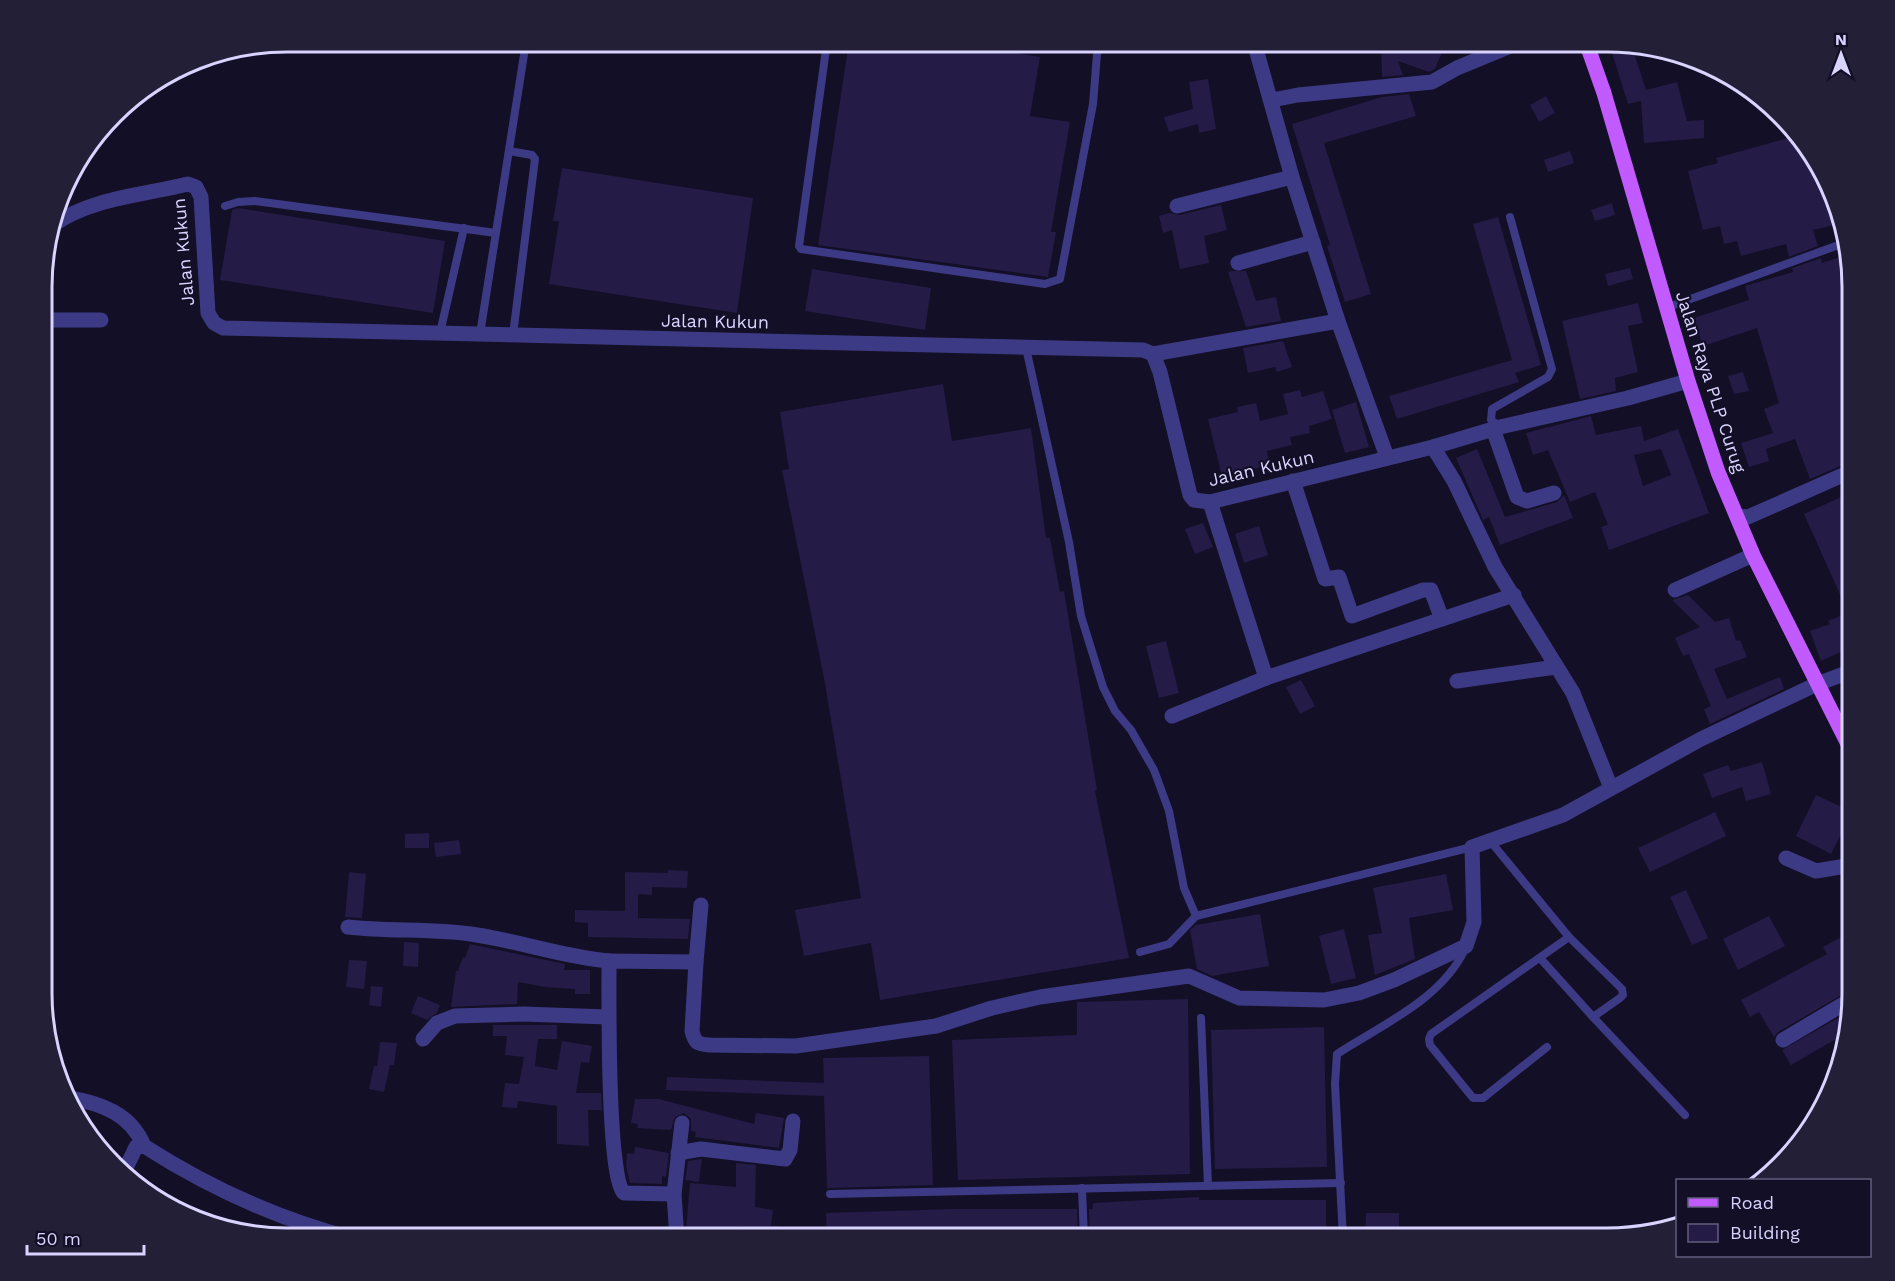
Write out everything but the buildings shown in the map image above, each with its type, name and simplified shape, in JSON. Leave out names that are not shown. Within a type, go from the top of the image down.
[{"type":"main road","name":"Jalan Raya PLP Curug","points":[[1590,52],[1604,93],[1688,381],[1718,472],[1753,555],[1842,733]]},
{"type":"street","points":[[1257,52],[1292,177],[1338,321],[1387,457]]},
{"type":"street","points":[[1272,100],[1298,95],[1432,82],[1496,52]]},
{"type":"street","points":[[1177,206],[1292,177]]},
{"type":"street","name":"Jalan Kukun","points":[[63,219],[82,209],[188,184],[196,188],[201,196],[208,313],[214,323],[223,328],[1143,350],[1153,354],[1190,495],[1194,500],[1210,502],[1688,381]]},
{"type":"street","points":[[1238,263],[1313,242]]},
{"type":"street","points":[[52,320],[101,320]]},
{"type":"street","points":[[1153,354],[1338,321]]},
{"type":"street","points":[[1496,428],[1517,497],[1527,501],[1554,493]]},
{"type":"street","points":[[1433,447],[1454,481],[1490,559],[1573,693],[1611,788]]},
{"type":"street","points":[[1738,516],[1748,517],[1842,475]]},
{"type":"street","points":[[1293,481],[1325,579],[1339,577],[1352,616],[1424,590],[1431,590],[1442,619]]},
{"type":"street","points":[[1210,502],[1266,678]]},
{"type":"street","points":[[1675,590],[1753,555]]},
{"type":"street","points":[[1172,716],[1266,678],[1514,595]]},
{"type":"street","points":[[1456,681],[1556,667]]},
{"type":"street","points":[[701,905],[692,1031],[694,1041],[698,1044],[796,1046],[936,1026],[992,1008],[1040,997],[1189,976],[1239,998],[1324,1000],[1359,993],[1394,980],[1466,946],[1474,922],[1472,847],[1563,815],[1701,739],[1817,684],[1842,675]]},
{"type":"street","points":[[1786,858],[1816,871],[1842,867]]},
{"type":"street","points":[[348,927],[384,932],[456,932],[582,959],[696,962]]},
{"type":"street","points":[[609,961],[608,1017],[614,1151],[619,1187],[624,1193],[674,1194]]},
{"type":"street","points":[[1783,1040],[1842,1005]]},
{"type":"street","points":[[423,1039],[437,1023],[455,1016],[523,1014],[608,1017]]},
{"type":"street","points":[[79,1101],[104,1107],[129,1121],[138,1132],[144,1146],[183,1171],[225,1192],[321,1228]]},
{"type":"street","points":[[678,1153],[701,1149],[785,1159],[790,1150],[793,1120]]},
{"type":"street","points":[[676,1228],[674,1194],[682,1123]]},
{"type":"street","points":[[127,1165],[136,1148],[144,1146]]},
{"type":"lane","points":[[480,334],[524,52]]},
{"type":"lane","points":[[826,52],[801,249],[1045,284],[1060,279],[1093,104],[1097,52]]},
{"type":"lane","points":[[509,151],[532,155],[535,159],[513,335]]},
{"type":"lane","points":[[225,206],[238,202],[255,201],[496,233]]},
{"type":"lane","points":[[1496,428],[1491,420],[1492,408],[1551,373],[1510,217]]},
{"type":"lane","points":[[440,333],[464,228]]},
{"type":"lane","points":[[1666,308],[1838,245]]},
{"type":"lane","points":[[1026,348],[1069,542],[1081,616],[1103,687],[1115,711],[1131,730],[1154,770],[1169,811],[1184,888],[1196,916]]},
{"type":"lane","points":[[1491,842],[1569,938],[1622,989],[1623,995],[1620,998],[1593,1017]]},
{"type":"lane","points":[[1140,952],[1169,944],[1196,916],[1472,847]]},
{"type":"lane","points":[[1547,1047],[1484,1098],[1478,1100],[1473,1098],[1429,1039],[1431,1034],[1569,938]]},
{"type":"lane","points":[[1343,1228],[1335,1084],[1337,1054],[1379,1030],[1433,989],[1461,958],[1466,946]]},
{"type":"lane","points":[[1540,958],[1684,1115]]},
{"type":"lane","points":[[1202,1018],[1208,1186]]},
{"type":"lane","points":[[830,1194],[1341,1183]]},
{"type":"lane","points":[[1082,1188],[1084,1228]]}]
